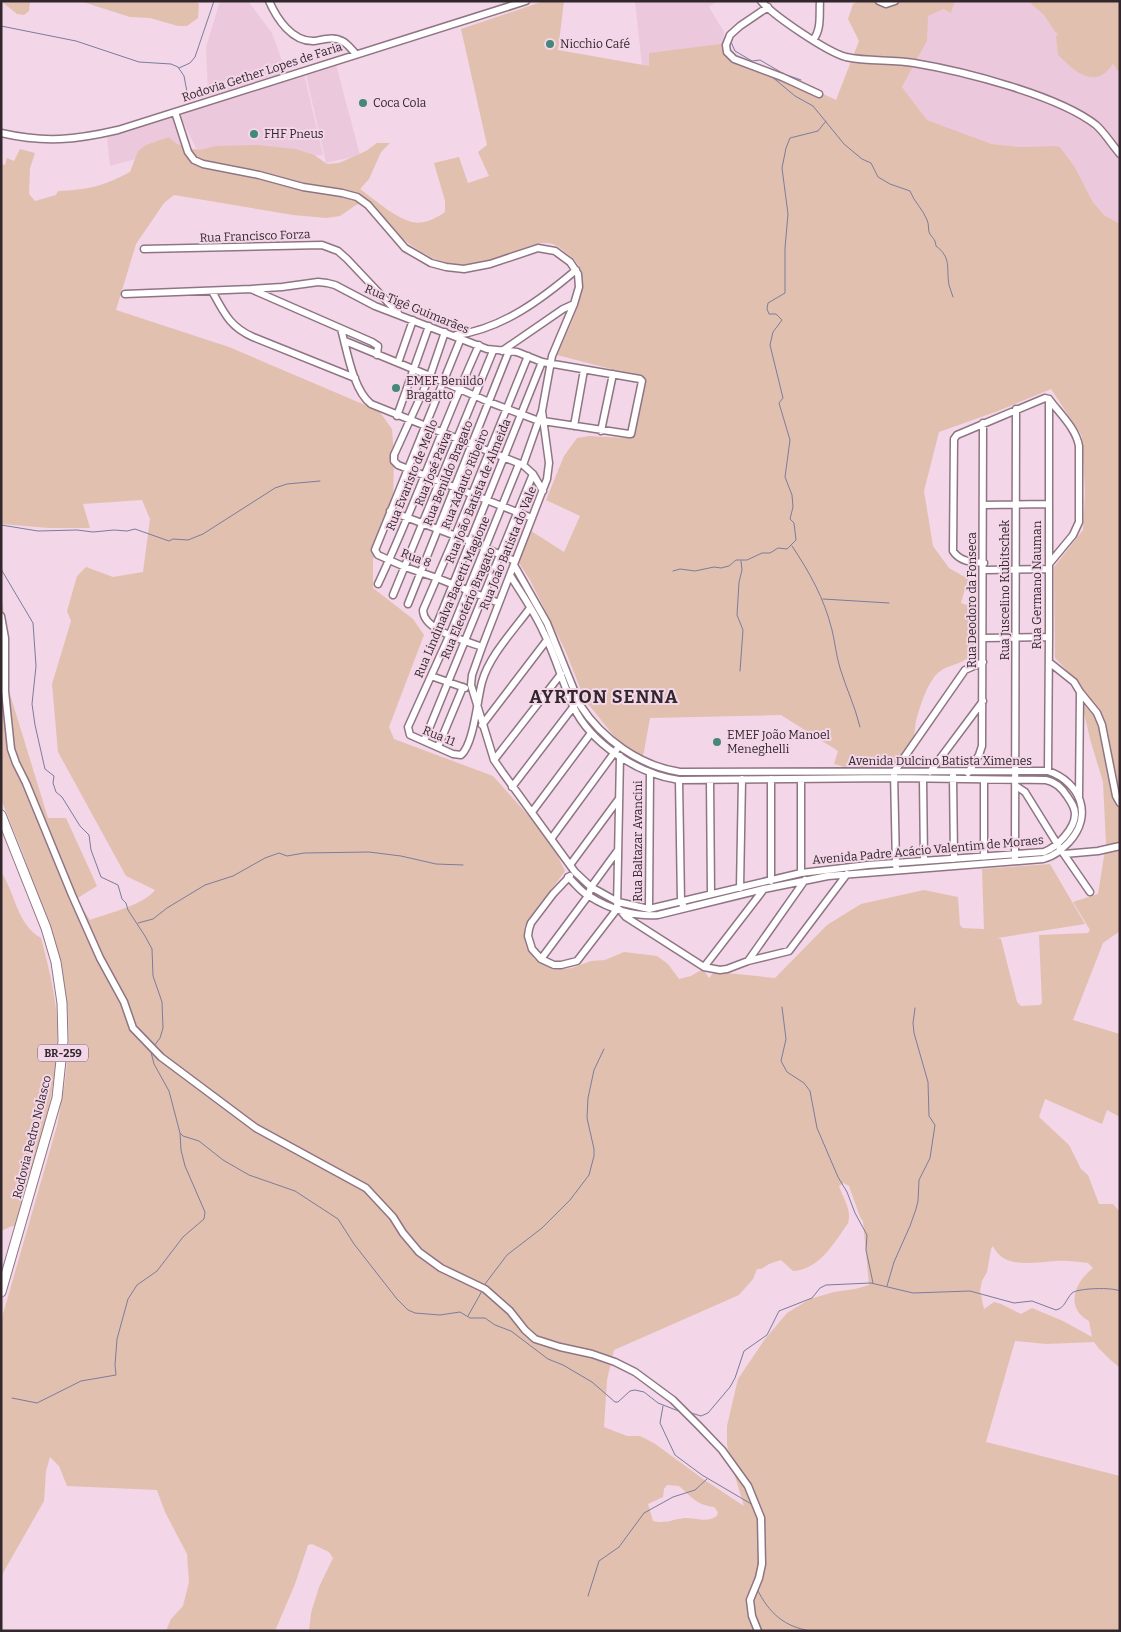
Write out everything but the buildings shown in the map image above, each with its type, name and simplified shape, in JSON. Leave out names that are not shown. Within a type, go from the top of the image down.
[{"type":"highway","name":"Rodovia Pedro Nolasco","points":[[1,815],[46,928],[56,962],[62,1004],[63,1033],[62,1065],[57,1098],[1,1292]]},
{"type":"street","points":[[265,1],[295,36],[307,40],[338,40],[345,43],[356,54]]},
{"type":"street","points":[[269,1],[274,13]]},
{"type":"street","name":"Rodovia Gether Lopes de Faria","points":[[1,133],[41,139],[84,138],[118,130],[526,1]]},
{"type":"street","points":[[813,40],[819,27],[820,1]]},
{"type":"street","points":[[878,1],[886,4],[895,1]]},
{"type":"street","points":[[819,94],[738,60],[727,52],[726,45],[730,35],[763,3],[827,49],[847,57],[915,63],[971,76],[1029,93],[1073,111],[1098,127],[1120,154]]},
{"type":"street","points":[[175,112],[188,152],[194,160],[203,164],[260,175],[303,188],[342,192],[357,197],[368,205],[405,248],[431,263],[464,269],[490,264],[541,248],[550,249],[562,255],[570,262],[576,270],[509,318],[494,326],[458,337],[427,427],[390,512],[408,517],[501,554],[515,563]]},
{"type":"street","name":"Rua Francisco Forza","points":[[144,249],[322,245],[338,252],[347,259],[399,314]]},
{"type":"street","name":"Rua Lindinalva Bacetti Magione","points":[[412,737],[408,734],[408,727],[450,634],[502,505],[541,421],[550,364],[579,287],[576,270]]},
{"type":"street","name":"Rua Tigê Guimarães","points":[[125,294],[282,288],[318,282],[335,285],[375,306],[492,351],[509,351],[550,364],[640,379],[642,386],[631,434],[626,435],[601,430]]},
{"type":"street","points":[[251,289],[376,344],[379,349],[378,355]]},
{"type":"street","points":[[212,291],[226,317],[238,330],[355,378]]},
{"type":"street","points":[[502,351],[563,309],[574,304]]},
{"type":"street","points":[[398,363],[413,320]]},
{"type":"street","points":[[397,416],[429,326]]},
{"type":"street","points":[[341,329],[355,378],[367,401],[397,416],[521,465],[533,474],[543,491]]},
{"type":"street","points":[[445,332],[430,376],[394,455],[394,462],[532,518]]},
{"type":"street","points":[[344,341],[474,396],[541,421],[601,430],[613,374]]},
{"type":"street","name":"Rua Evaristo de Mello","points":[[378,584],[408,517],[478,345]]},
{"type":"street","name":"Rua José Paiva","points":[[393,595],[492,351]]},
{"type":"street","name":"Rua Benildo Bragato","points":[[408,604],[509,351]]},
{"type":"street","name":"Rua Adauto Ribeiro","points":[[435,629],[426,621],[423,610],[528,356]]},
{"type":"street","name":"Rua João Batista de Almeida","points":[[435,629],[542,362]]},
{"type":"street","points":[[574,426],[584,370]]},
{"type":"street","points":[[1042,398],[1049,399],[1071,428],[1079,446],[1078,522],[1073,535],[1049,566],[1016,570],[984,567],[959,558],[953,551],[954,439],[958,435],[983,423],[1042,398]]},
{"type":"street","name":"Rua Germano Nauman","points":[[1048,772],[1049,399]]},
{"type":"street","name":"Rua Juscelino Kubitschek","points":[[1015,862],[1016,409]]},
{"type":"street","name":"Rua João Batista do Vale","points":[[472,690],[471,681],[482,646],[547,479],[549,463],[541,421]]},
{"type":"street","name":"Rua Deodoro da Fonseca","points":[[968,773],[981,751],[984,638],[983,423]]},
{"type":"street","name":"Rua Eleotério Bragato","points":[[424,741],[533,474]]},
{"type":"street","points":[[984,504],[1048,504]]},
{"type":"street","name":"Rua 8","points":[[390,512],[376,547],[376,553],[405,567],[499,603]]},
{"type":"street","name":"Avenida Dulcino Batista Ximenes","points":[[515,563],[547,623],[580,704],[593,722],[619,746],[649,764],[666,770],[680,772],[894,775],[923,779],[968,773],[1048,772],[1059,775],[1079,798]]},
{"type":"street","name":"Avenida Dulcino Batista Ximenes","points":[[510,575],[548,640],[574,706],[591,733],[617,754],[650,773],[679,780],[801,780],[930,772],[1016,783],[1054,782],[1074,806],[1075,814],[1072,826],[1057,843]]},
{"type":"street","points":[[477,704],[487,668],[530,608]]},
{"type":"street","points":[[1,616],[5,638],[6,707],[13,756],[100,958],[120,994],[133,1028],[160,1057],[256,1128],[366,1188],[393,1216],[403,1233],[419,1252],[441,1268],[485,1289],[510,1311],[525,1330],[536,1339],[560,1347],[592,1354],[615,1362],[635,1372],[673,1400],[700,1426],[722,1450],[748,1486],[761,1518],[762,1564],[759,1578],[750,1600],[752,1616],[758,1631]]},
{"type":"street","points":[[435,629],[482,646]]},
{"type":"street","points":[[984,638],[1049,637]]},
{"type":"street","points":[[482,726],[548,640]]},
{"type":"street","points":[[896,867],[894,775],[965,670],[983,662]]},
{"type":"street","points":[[1049,662],[1074,682],[1097,713],[1102,725],[1116,796],[1120,804]]},
{"type":"street","points":[[494,760],[561,674]]},
{"type":"street","points":[[431,676],[472,690]]},
{"type":"street","points":[[438,747],[463,687]]},
{"type":"street","name":"Avenida Padre Acácio Valentim de Moraes","points":[[472,690],[494,760],[512,787],[575,872],[591,888],[619,907],[649,908],[740,888],[805,880],[828,873],[896,867],[1015,862],[1043,859],[1063,852]]},
{"type":"street","points":[[1063,852],[1082,820],[1079,798],[1080,692]]},
{"type":"street","points":[[930,772],[982,701]]},
{"type":"street","name":"Rua 11","points":[[412,737],[461,756],[466,751],[477,704]]},
{"type":"street","points":[[512,787],[574,706]]},
{"type":"street","points":[[532,812],[591,733]]},
{"type":"street","points":[[619,746],[617,754],[619,907],[626,917],[704,967],[720,970],[736,966],[748,960],[789,951],[847,874]]},
{"type":"street","points":[[551,839],[617,754]]},
{"type":"street","name":"Rua Baltazar Avancini","points":[[649,908],[650,773]]},
{"type":"street","points":[[953,776],[954,859]]},
{"type":"street","points":[[740,888],[742,779]]},
{"type":"street","points":[[771,779],[771,881]]},
{"type":"street","points":[[923,779],[924,862]]},
{"type":"street","points":[[679,780],[681,902],[685,909]]},
{"type":"street","points":[[710,780],[711,894]]},
{"type":"street","points":[[801,780],[801,873]]},
{"type":"street","points":[[984,780],[984,857]]},
{"type":"street","points":[[1016,783],[1026,792],[1090,892]]},
{"type":"street","points":[[570,865],[619,799]]},
{"type":"street","name":"Avenida Padre Acácio Valentim de Moraes","points":[[568,877],[588,896],[640,915],[649,916],[685,909],[801,873],[847,874],[924,862],[1044,852],[1057,843]]},
{"type":"street","points":[[1063,852],[1098,851],[1120,846]]},
{"type":"street","points":[[541,959],[588,896],[591,888],[618,849]]},
{"type":"street","points":[[575,872],[553,894],[531,923],[529,929],[530,943],[532,949],[541,959],[554,965],[577,961],[619,907]]},
{"type":"street","points":[[748,960],[805,880]]},
{"type":"street","points":[[704,967],[764,886]]},
{"type":"shaded area","points":[[1,1],[30,1],[29,11],[24,15],[17,14]]},
{"type":"shaded area","points":[[80,1],[196,1],[199,4],[198,18],[187,26],[178,26],[150,18],[130,17]]},
{"type":"shaded area","points":[[220,1],[248,1],[272,33],[286,72],[208,96],[206,47]]},
{"type":"shaded area","points":[[544,1],[564,1],[558,50],[649,66],[649,53],[728,43],[734,57],[836,100],[859,41],[848,19],[853,4],[859,1],[955,1],[951,13],[944,9],[928,16],[927,41],[902,87],[927,120],[992,144],[1021,147],[1060,147],[1074,166],[1093,202],[1104,215],[1120,224],[1120,931],[1103,943],[1073,1020],[1120,1034],[1120,1117],[1107,1110],[1102,1124],[1045,1099],[1039,1117],[1069,1145],[1081,1169],[1088,1175],[1099,1204],[1113,1204],[1120,1212],[1120,1368],[1094,1342],[1046,1344],[1015,1341],[986,1442],[1120,1476],[1120,1631],[309,1631],[311,1613],[319,1587],[333,1558],[329,1552],[312,1544],[308,1545],[295,1584],[275,1631],[166,1631],[171,1619],[183,1606],[189,1582],[187,1554],[165,1512],[157,1490],[67,1486],[59,1466],[50,1457],[46,1471],[44,1501],[3,1573],[1,1582],[1,1321],[57,1126],[69,1045],[68,1009],[58,957],[23,854],[1,799],[1,601],[3,604],[9,691],[48,818],[66,818],[97,886],[76,899],[90,920],[143,900],[155,890],[126,876],[58,752],[52,684],[71,621],[67,611],[77,576],[86,567],[113,577],[143,572],[150,519],[142,500],[83,504],[90,528],[49,528],[1,524],[1,164],[5,165],[7,158],[14,161],[20,149],[35,153],[30,168],[29,194],[35,201],[56,195],[58,191],[78,190],[121,177],[130,172],[138,151],[146,145],[169,137],[177,144],[199,150],[216,146],[258,145],[296,149],[314,155],[327,164],[339,163],[366,151],[377,143],[390,143],[381,152],[369,179],[360,189],[399,217],[416,223],[425,222],[445,212],[445,201],[434,163],[459,157],[468,183],[489,176],[478,152],[487,145],[461,29]],"holes":[[[174,195],[293,215],[326,218],[340,216],[356,205],[365,202],[392,230],[412,246],[434,259],[446,263],[468,265],[484,262],[506,256],[529,246],[547,243],[559,247],[578,264],[582,276],[578,303],[557,355],[646,378],[633,432],[625,438],[590,436],[577,438],[564,456],[546,500],[580,516],[564,552],[531,531],[519,563],[530,580],[565,650],[585,700],[617,740],[643,757],[650,718],[781,715],[838,751],[834,764],[859,770],[871,770],[892,766],[901,759],[914,736],[920,706],[931,682],[941,670],[968,657],[975,643],[973,607],[961,603],[968,579],[949,568],[933,546],[924,491],[939,432],[998,411],[1051,389],[1082,436],[1085,493],[1083,530],[1054,567],[1055,658],[1082,686],[1082,704],[1103,782],[1106,844],[1098,894],[1073,902],[1090,930],[1088,933],[1039,935],[1042,1003],[1040,1005],[1021,1006],[1017,1002],[1001,939],[998,938],[1085,924],[1050,864],[982,869],[984,929],[963,928],[960,925],[958,897],[924,890],[861,904],[827,925],[775,978],[727,973],[720,965],[709,978],[703,969],[691,976],[679,979],[668,964],[657,956],[624,952],[605,960],[591,961],[572,968],[554,970],[534,959],[526,946],[524,927],[565,871],[550,840],[493,776],[394,739],[389,727],[424,635],[413,619],[373,588],[373,559],[393,501],[394,457],[392,429],[379,411],[229,347],[116,310],[136,244],[164,203]],[[844,1183],[849,1186],[863,1221],[869,1285],[810,1299],[787,1313],[765,1339],[738,1379],[727,1426],[727,1444],[744,1506],[654,1443],[640,1436],[627,1436],[604,1427],[607,1380],[614,1350],[739,1295],[753,1279],[757,1269],[781,1260],[793,1271],[811,1266],[832,1246],[848,1223],[849,1213],[839,1186]],[[993,1246],[998,1254],[1012,1262],[1064,1261],[1088,1263],[1093,1268],[1077,1287],[1075,1302],[1081,1315],[1089,1321],[1092,1337],[1063,1321],[1032,1308],[1021,1314],[994,1302],[984,1309],[980,1291],[982,1281],[987,1272]],[[667,1485],[679,1486],[698,1502],[714,1507],[718,1512],[717,1516],[706,1520],[685,1518],[666,1522],[653,1521],[648,1504],[663,1497],[664,1489]]]},
{"type":"shaded area","points":[[635,1],[717,1],[709,7],[724,32],[723,58],[644,84]]},
{"type":"shaded area","points":[[955,1],[1028,1],[1044,14],[1056,32],[1059,33],[1058,55],[1102,75],[1113,64],[1120,74],[1120,224],[1104,215],[1093,202],[1084,185],[1052,146],[1021,147],[992,144],[927,120],[902,87],[927,41],[927,16],[945,9],[951,13]]},
{"type":"shaded area","points":[[1028,1],[1120,1],[1120,74],[1113,64],[1105,73],[1096,77],[1089,77],[1077,72],[1058,55],[1056,37],[1058,33],[1056,33],[1044,15]]},
{"type":"shaded area","points":[[335,61],[360,155],[326,163],[305,70]]},
{"type":"shaded area","name":"FHF Pneus","points":[[304,74],[323,155],[269,159],[200,156],[179,114]]},
{"type":"shaded area","points":[[174,117],[183,146],[110,166],[107,137]]},
{"type":"shaded area","points":[[1,872],[21,917],[33,932],[41,938],[55,1000],[57,1037],[52,1092],[32,1173],[16,1227],[12,1226],[1,1231]]},
{"type":"waterway","points":[[179,68],[190,63],[195,57],[214,1]]},
{"type":"waterway","points":[[1,26],[76,41],[139,62],[171,64],[178,67],[184,76],[187,92]]},
{"type":"waterway","points":[[731,42],[735,51],[752,61],[760,60],[784,74],[801,80]]},
{"type":"waterway","points":[[771,76],[795,96],[813,106],[844,144],[862,159],[871,163],[878,177],[890,184],[910,191],[925,216],[929,232],[936,246],[941,250],[946,259],[949,285],[953,297]]},
{"type":"waterway","points":[[673,571],[680,569],[695,571],[729,566],[736,560],[747,560],[762,553],[770,553],[778,548],[787,549],[796,540],[794,523],[790,519],[793,507],[792,495],[785,477],[790,440],[779,403],[783,398],[770,345],[773,332],[782,320],[776,314],[769,314],[767,309],[768,303],[785,293],[785,248],[788,214],[782,168],[786,148],[790,138],[818,131],[826,121]]},
{"type":"waterway","points":[[1,525],[38,531],[77,530],[93,532],[135,529],[169,541],[173,539],[188,540],[203,534],[275,488],[287,484],[320,481]]},
{"type":"waterway","points":[[792,546],[821,596],[832,630],[837,658],[860,727]]},
{"type":"waterway","points":[[740,671],[743,630],[737,615],[739,582],[742,570],[741,561]]},
{"type":"waterway","points":[[1,569],[33,623],[36,666],[32,704],[45,769],[54,776],[53,783],[56,792],[62,797],[80,826],[89,835],[91,850],[101,877],[118,885],[122,899],[152,949],[153,976],[162,1002],[163,1028],[160,1038],[154,1046]]},
{"type":"waterway","points":[[823,599],[889,603]]},
{"type":"waterway","points":[[138,923],[153,919],[167,908],[205,885],[233,876],[265,858],[279,853],[287,856],[304,853],[369,852],[401,856],[436,864],[463,865]]},
{"type":"waterway","points":[[782,1007],[786,1039],[781,1061],[787,1072],[804,1083],[810,1091],[817,1128],[838,1177],[867,1235],[866,1250],[873,1283]]},
{"type":"waterway","points":[[887,1286],[894,1262],[916,1209],[919,1180],[930,1158],[935,1125],[929,1116],[928,1082],[914,1033],[915,1008]]},
{"type":"waterway","points":[[485,1284],[507,1255],[542,1228],[570,1200],[589,1175],[594,1149],[587,1118],[588,1098],[594,1070],[604,1049]]},
{"type":"waterway","points":[[12,1398],[37,1403],[81,1381],[116,1375],[117,1339],[128,1299],[137,1285],[157,1271],[183,1237],[204,1219],[205,1212],[185,1166],[181,1150],[180,1133],[169,1091],[154,1064],[151,1052]]},
{"type":"waterway","points":[[180,1133],[183,1136],[199,1141],[223,1160],[249,1175],[295,1191],[338,1219],[354,1244],[397,1299],[408,1310],[415,1313],[440,1315],[460,1312],[470,1318],[485,1318],[495,1325],[511,1331],[548,1359],[563,1365],[592,1382],[615,1402],[618,1402],[630,1391],[635,1390],[644,1392],[658,1403],[681,1412]]},
{"type":"waterway","points":[[688,1412],[701,1416],[708,1413],[730,1387],[744,1351],[767,1335],[779,1311],[812,1298],[820,1288],[826,1285],[871,1283],[913,1293],[970,1291],[1014,1303],[1032,1301],[1056,1310],[1075,1291],[1088,1289],[1120,1291]]},
{"type":"waterway","points":[[468,1316],[482,1291]]},
{"type":"waterway","points":[[663,1406],[660,1423],[675,1455],[702,1475],[753,1505]]},
{"type":"waterway","points":[[588,1596],[599,1561],[619,1547],[644,1513],[673,1497],[695,1490],[707,1479]]},
{"type":"waterway","points":[[754,1582],[759,1555]]},
{"type":"waterway","points":[[757,1589],[778,1618],[793,1626],[811,1631]]},
{"type":"place","name":"Nicchio Café","points":[[550,44]]},
{"type":"place","name":"Coca Cola","points":[[363,103]]},
{"type":"place","name":"FHF Pneus","points":[[254,134]]},
{"type":"place","name":"EMEF Benildo Bragatto","points":[[396,388]]},
{"type":"place","name":"EMEF João Manoel Meneghelli","points":[[717,742]]},
{"type":"district","name":"AYRTON SENNA","points":[[604,697]]}]
